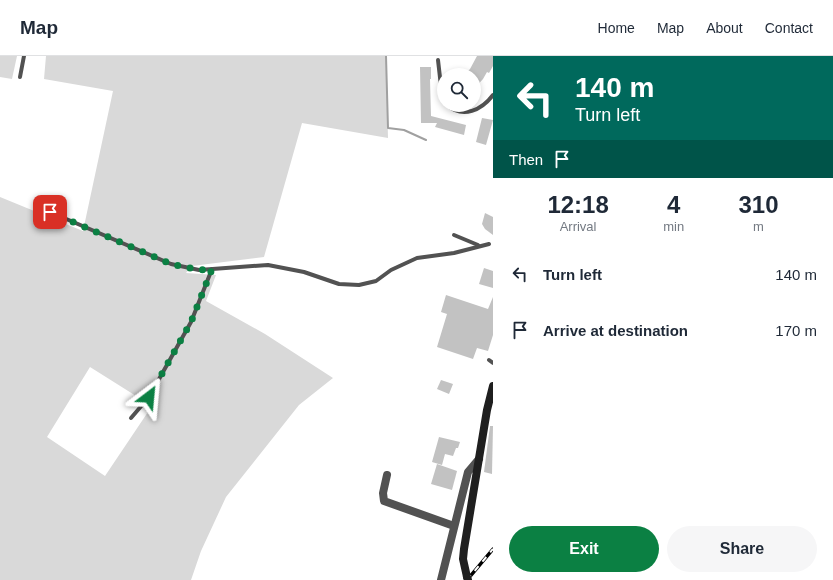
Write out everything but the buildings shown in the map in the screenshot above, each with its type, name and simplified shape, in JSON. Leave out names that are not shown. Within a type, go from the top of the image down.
[{"type":"main road","points":[[468,579],[463,559],[479,459],[493,386]]},
{"type":"street","points":[[441,580],[468,472],[479,459]]},
{"type":"street","points":[[387,475],[383,493],[384,501],[454,526]]},
{"type":"lane","points":[[20,77],[24,56]]},
{"type":"lane","points":[[438,60],[439,68]]},
{"type":"lane","points":[[481,107],[493,95]]},
{"type":"lane","points":[[50,212],[171,264],[199,270],[268,265],[304,272],[339,284],[360,285],[376,281],[391,270],[417,258],[454,253],[491,243]]},
{"type":"lane","points":[[454,236],[476,245],[491,243]]},
{"type":"lane","points":[[130,418],[149,397],[191,322],[212,269]]},
{"type":"shaded area","points":[[0,56],[17,56],[12,79],[0,77]]},
{"type":"shaded area","points":[[46,56],[386,56],[388,138],[302,123],[264,257],[192,266],[186,273],[216,275],[206,301],[265,334],[333,378],[299,405],[226,497],[201,551],[191,580],[0,580],[0,197],[83,231],[113,91],[44,79]],"holes":[[[90,367],[152,406],[105,476],[47,437]]]},
{"type":"waterway","points":[[386,56],[388,128],[404,130],[426,140]]},
{"type":"railway","points":[[467,580],[493,549]]},
{"type":"route","points":[[50,212],[171,264],[199,270],[212,269],[191,322],[149,397]]}]
